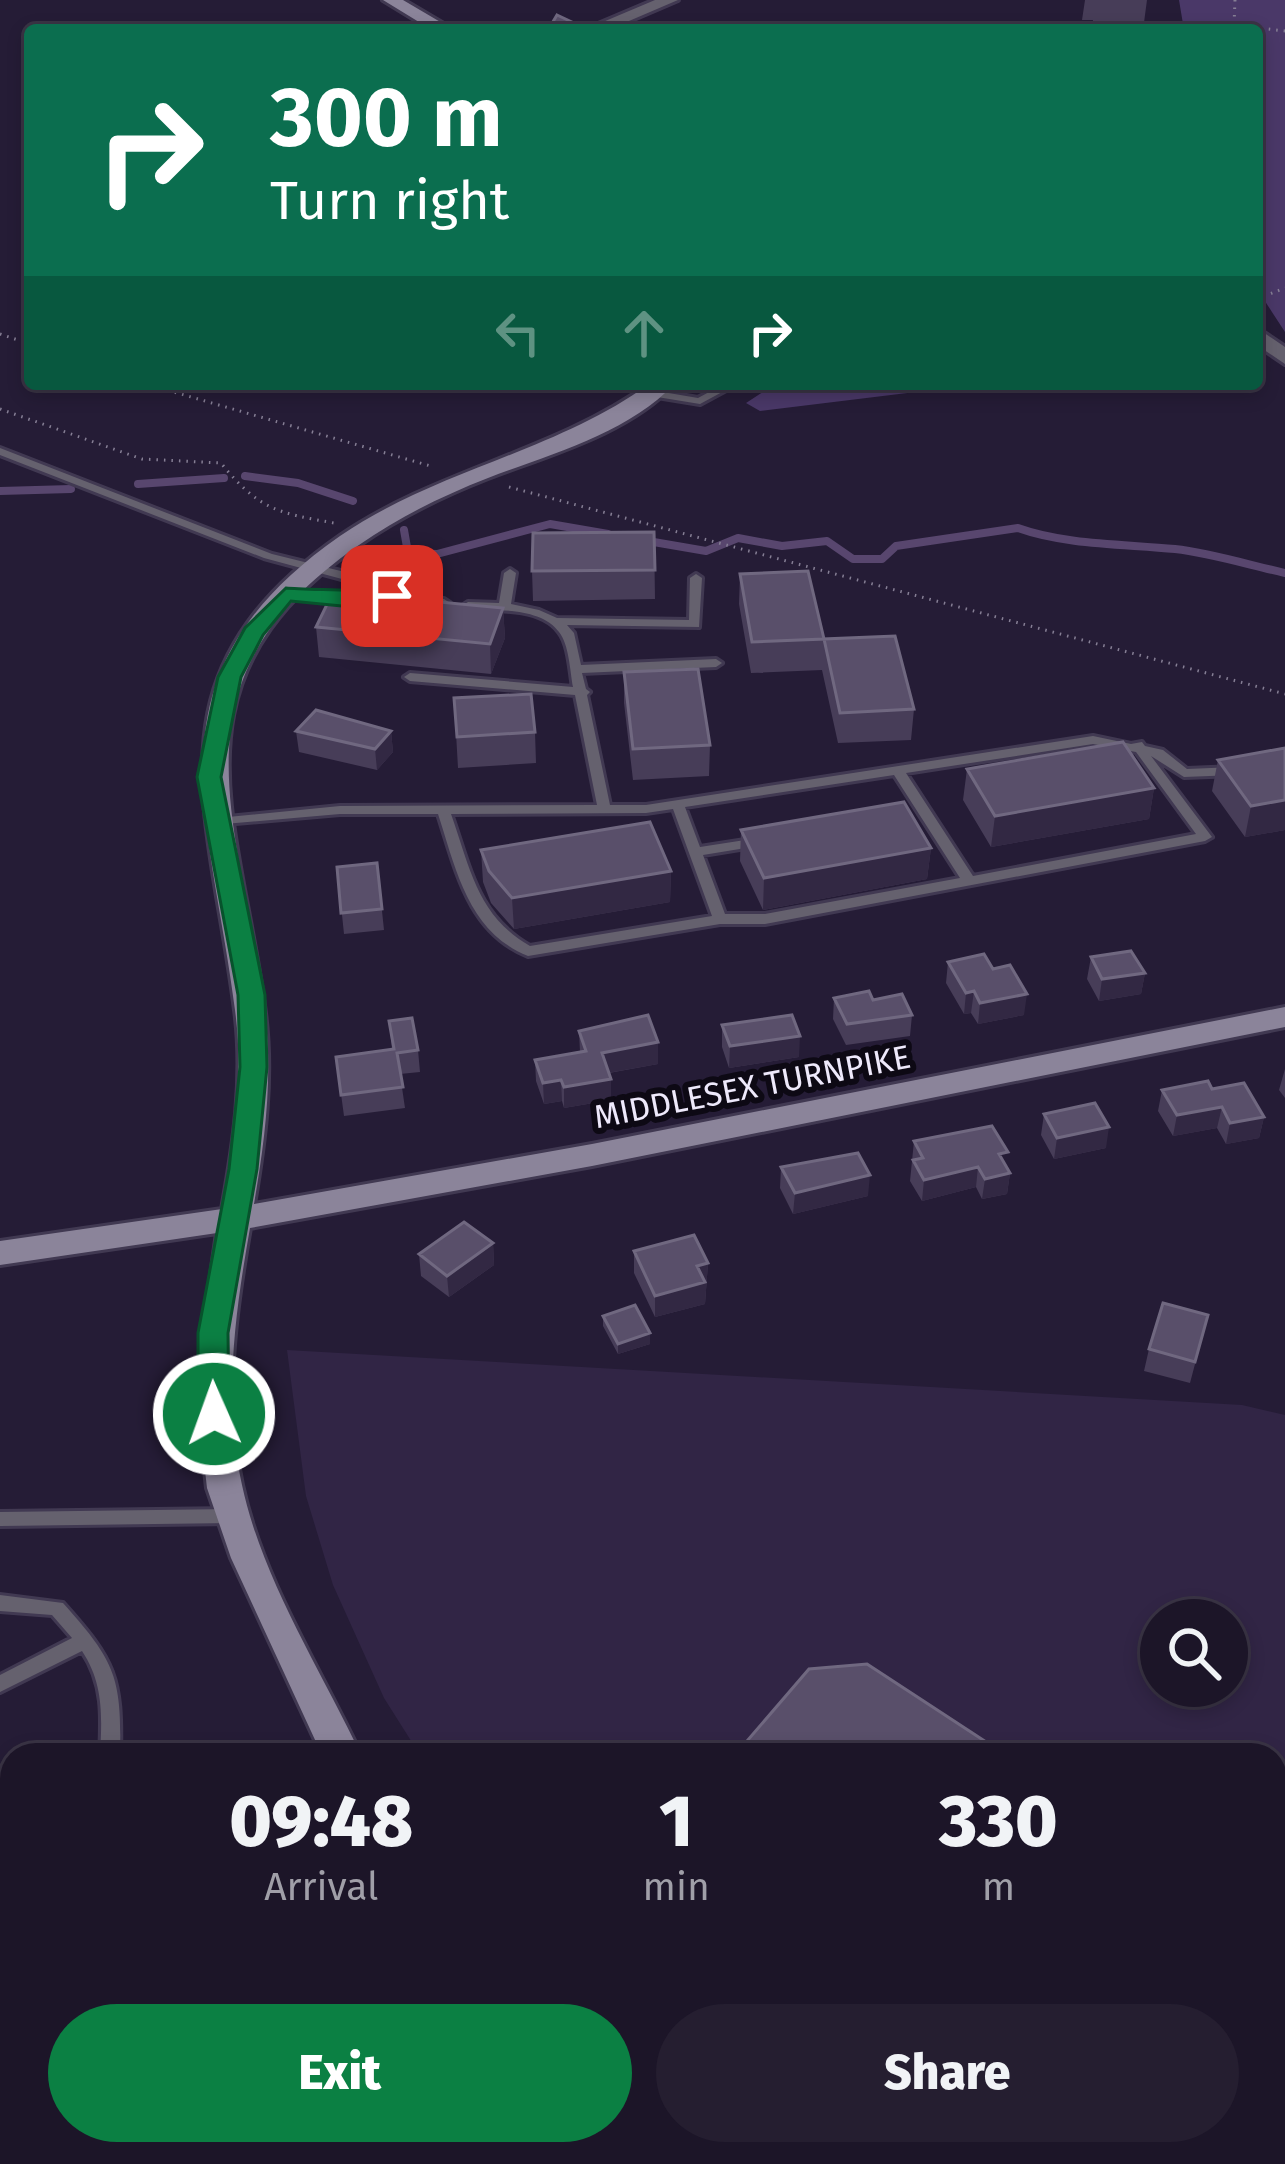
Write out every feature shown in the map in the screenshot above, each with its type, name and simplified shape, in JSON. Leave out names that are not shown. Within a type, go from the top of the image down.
[{"type":"main road","points":[[391,0],[434,24]]},
{"type":"main road","points":[[336,1743],[247,1562],[220,1468],[211,1371],[252,1103],[251,995],[209,777],[229,677],[253,632],[286,594],[358,534],[471,477],[588,430],[655,390]]},
{"type":"main road","name":"MIDDLESEX TURNPIKE","points":[[0,1253],[233,1219],[592,1155],[1285,1017]]},
{"type":"street","points":[[608,24],[670,0]]},
{"type":"lane","points":[[661,390],[700,401],[721,390]]},
{"type":"lane","points":[[0,451],[310,570],[358,579],[392,596]]},
{"type":"lane","points":[[504,607],[510,572]]},
{"type":"lane","points":[[286,594],[352,601],[392,596],[504,607],[558,621],[695,624],[696,578]]},
{"type":"lane","points":[[558,621],[568,633],[584,692],[604,807]]},
{"type":"lane","points":[[578,670],[716,664]]},
{"type":"lane","points":[[410,676],[584,692]]},
{"type":"lane","points":[[218,822],[340,810],[678,805],[1060,742],[1137,745],[1158,753],[1184,773],[1253,767]]},
{"type":"lane","points":[[443,809],[483,921],[501,939],[528,951],[720,919],[766,919],[1205,836],[1137,745]]},
{"type":"lane","points":[[898,770],[970,881]]},
{"type":"lane","points":[[678,805],[720,919]]},
{"type":"lane","points":[[906,819],[927,815]]},
{"type":"lane","points":[[695,852],[778,839]]},
{"type":"lane","points":[[0,1519],[233,1516]]},
{"type":"lane","points":[[0,1603],[57,1608],[86,1640],[112,1687],[110,1743]]},
{"type":"lane","points":[[0,1684],[86,1640]]},
{"type":"path","points":[[163,390],[219,409],[1285,694]]},
{"type":"path","points":[[0,409],[142,459],[221,463],[246,494],[274,512],[340,524],[358,534]]},
{"type":"shaded area","points":[[1179,0],[1285,0],[1285,332],[1263,298],[1263,24],[1183,24]]},
{"type":"shaded area","points":[[766,390],[932,390],[760,411],[746,403]]},
{"type":"shaded area","points":[[287,1350],[1242,1405],[1285,1415],[1285,1743],[412,1743],[384,1698],[333,1585],[306,1496]]},
{"type":"building","points":[[557,15],[576,24],[552,24]]},
{"type":"building","points":[[654,532],[655,570],[532,571],[533,533]]},
{"type":"building","points":[[808,571],[824,639],[752,642],[740,574]]},
{"type":"building","points":[[333,592],[503,608],[490,644],[316,627]]},
{"type":"building","points":[[895,636],[914,709],[840,713],[824,639]]},
{"type":"building","points":[[698,669],[710,745],[633,749],[624,672]]},
{"type":"building","points":[[531,694],[535,732],[457,737],[454,698]]},
{"type":"building","points":[[316,710],[391,731],[375,749],[296,731]]},
{"type":"building","points":[[1123,742],[1154,788],[995,816],[967,769]]},
{"type":"building","points":[[1285,748],[1285,800],[1251,806],[1218,760]]},
{"type":"building","points":[[904,802],[931,848],[764,878],[741,830]]},
{"type":"building","points":[[650,822],[671,871],[512,898],[489,871],[481,850]]},
{"type":"building","points":[[377,863],[382,909],[341,913],[337,867]]},
{"type":"building","points":[[1131,951],[1145,973],[1102,979],[1091,957]]},
{"type":"building","points":[[984,954],[993,969],[1010,965],[1027,994],[980,1003],[974,991],[966,993],[948,962]]},
{"type":"building","points":[[869,991],[873,1000],[902,994],[912,1015],[847,1024],[834,998]]},
{"type":"building","points":[[648,1015],[658,1042],[602,1053],[611,1079],[564,1087],[561,1080],[543,1083],[535,1060],[586,1051],[579,1031]]},
{"type":"building","points":[[792,1015],[800,1036],[730,1046],[722,1025]]},
{"type":"building","points":[[412,1018],[418,1050],[397,1053],[403,1087],[341,1095],[336,1057],[394,1049],[389,1021]]},
{"type":"building","points":[[1208,1081],[1212,1089],[1244,1083],[1264,1117],[1230,1123],[1222,1107],[1177,1115],[1162,1090]]},
{"type":"building","points":[[1095,1103],[1109,1127],[1057,1138],[1044,1114]]},
{"type":"building","points":[[992,1126],[1008,1152],[999,1154],[1010,1173],[985,1179],[978,1167],[924,1180],[913,1160],[923,1158],[914,1141]]},
{"type":"building","points":[[858,1153],[870,1175],[795,1193],[781,1167]]},
{"type":"building","points":[[464,1222],[493,1243],[447,1276],[419,1254]]},
{"type":"building","points":[[694,1235],[708,1263],[697,1266],[705,1282],[655,1296],[634,1251]]},
{"type":"building","points":[[1163,1303],[1208,1315],[1195,1362],[1149,1349]]},
{"type":"building","points":[[635,1305],[650,1333],[618,1344],[603,1316]]},
{"type":"building","points":[[867,1664],[988,1743],[745,1743],[809,1669]]},
{"type":"waterway","points":[[245,476],[298,483],[353,501]]},
{"type":"waterway","points":[[138,484],[224,478]]},
{"type":"waterway","points":[[0,491],[71,489]]},
{"type":"waterway","points":[[404,530],[408,553],[437,554],[550,524],[608,534]]},
{"type":"waterway","points":[[642,540],[706,551],[738,538],[782,546],[827,541],[853,559],[882,559],[896,546],[1018,528],[1075,541],[1189,551],[1285,573]]},
{"type":"route","points":[[214,1414],[213,1333],[243,1169],[254,1067],[251,995],[209,777],[214,730],[229,677],[253,632],[286,594],[352,601],[392,596]]}]
